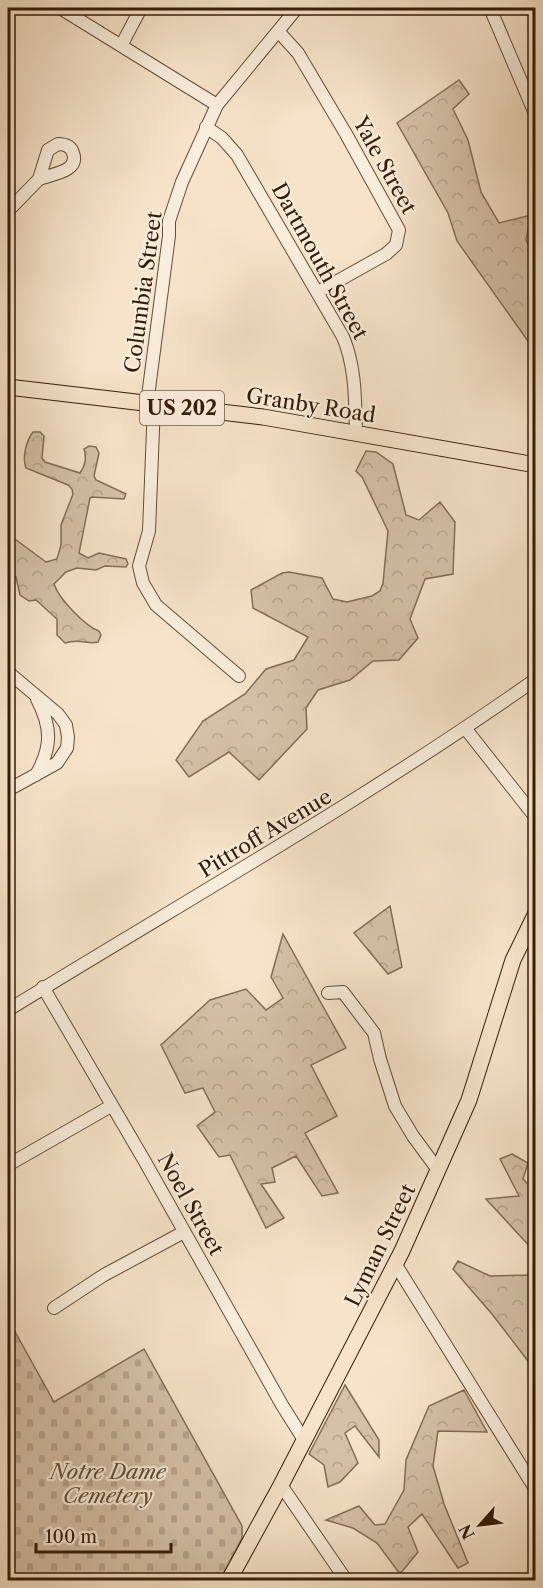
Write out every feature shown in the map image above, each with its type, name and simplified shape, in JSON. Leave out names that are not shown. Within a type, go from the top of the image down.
[{"type":"main road","name":"Granby Road","points":[[8,387],[263,417],[536,465]]},
{"type":"main road","name":"Lyman Street","points":[[229,1581],[396,1265],[469,1100],[513,960],[536,913]]},
{"type":"street","points":[[60,8],[122,44],[217,105]]},
{"type":"street","points":[[122,44],[141,8]]},
{"type":"street","name":"Columbia Street","points":[[239,676],[156,605],[150,597],[140,571],[149,525],[151,404],[169,221],[182,182],[217,105],[297,8]]},
{"type":"street","points":[[490,8],[532,93],[536,116]]},
{"type":"street","name":"Yale Street","points":[[278,31],[298,52],[399,230],[396,245],[386,254],[318,292]]},
{"type":"street","name":"Dartmouth Street","points":[[206,127],[222,138],[237,155],[343,337],[351,359],[355,387],[356,434]]},
{"type":"street","points":[[8,211],[39,179]]},
{"type":"street","points":[[8,672],[37,698],[54,709],[62,719],[68,737],[67,748],[61,759],[51,767],[8,790]]},
{"type":"street","name":"Pittroff Avenue","points":[[8,1010],[296,837],[465,728],[536,679]]},
{"type":"street","points":[[36,775],[44,758],[49,736],[47,721],[37,698]]},
{"type":"street","points":[[465,728],[536,819]]},
{"type":"street","name":"Noel Street","points":[[43,987],[304,1440]]},
{"type":"street","points":[[328,993],[343,992],[374,1032],[395,1106],[438,1170]]},
{"type":"street","points":[[8,1165],[111,1106]]},
{"type":"street","points":[[54,1308],[104,1275],[184,1232]]},
{"type":"street","points":[[396,1265],[536,1490]]},
{"type":"street","points":[[281,1485],[346,1581]]},
{"type":"green space","points":[[459,80],[469,94],[453,109],[468,140],[481,192],[499,223],[531,215],[526,240],[535,260],[535,285],[533,287],[536,291],[535,351],[457,241],[448,213],[397,123]]},
{"type":"green space","points":[[33,432],[40,432],[44,436],[42,458],[45,462],[80,473],[85,462],[84,449],[89,446],[96,447],[99,453],[94,476],[96,480],[126,494],[124,499],[90,498],[79,553],[88,558],[99,553],[126,559],[128,564],[126,567],[105,566],[96,570],[77,568],[66,572],[54,584],[73,611],[99,631],[101,635],[98,642],[65,643],[57,635],[57,619],[36,600],[29,601],[20,595],[16,577],[8,572],[8,534],[46,562],[57,559],[61,545],[61,525],[73,494],[68,485],[26,468],[25,450]]},
{"type":"green space","points":[[366,451],[376,452],[393,464],[406,515],[419,520],[440,502],[455,522],[453,574],[425,579],[410,619],[418,638],[399,660],[373,661],[350,680],[318,690],[306,708],[307,729],[259,780],[229,752],[189,777],[176,760],[203,721],[245,694],[266,669],[294,660],[308,637],[253,608],[251,590],[282,573],[289,572],[322,578],[333,599],[347,602],[372,596],[380,591],[383,583],[388,531],[362,477],[356,471]]},
{"type":"green space","points":[[390,906],[402,967],[388,974],[354,933]]},
{"type":"green space","points":[[283,934],[346,1048],[311,1065],[337,1116],[305,1133],[338,1193],[322,1196],[296,1156],[272,1168],[275,1182],[261,1184],[284,1218],[266,1228],[230,1155],[219,1157],[197,1126],[215,1112],[203,1088],[185,1093],[161,1045],[210,1000],[246,989],[266,1010],[283,998],[271,977]]},
{"type":"green space","points":[[512,1154],[528,1163],[523,1179],[535,1191],[535,1252],[486,1199],[519,1196],[500,1159]]},
{"type":"green space","points":[[458,1261],[490,1276],[535,1275],[535,1396],[528,1361],[453,1269]]},
{"type":"green space","name":"Notre Dame Cemetery","points":[[8,1319],[54,1402],[144,1349],[242,1526],[242,1538],[220,1580],[8,1580]]},
{"type":"green space","points":[[345,1385],[379,1440],[379,1457],[355,1426],[345,1433],[358,1463],[340,1482],[328,1487],[324,1465],[309,1454]]},
{"type":"green space","points":[[464,1390],[487,1432],[438,1431],[433,1466],[444,1504],[468,1563],[458,1568],[422,1514],[408,1527],[418,1552],[400,1574],[377,1543],[353,1528],[326,1520],[359,1506],[375,1525],[385,1524],[404,1490],[406,1460],[429,1406]]}]
